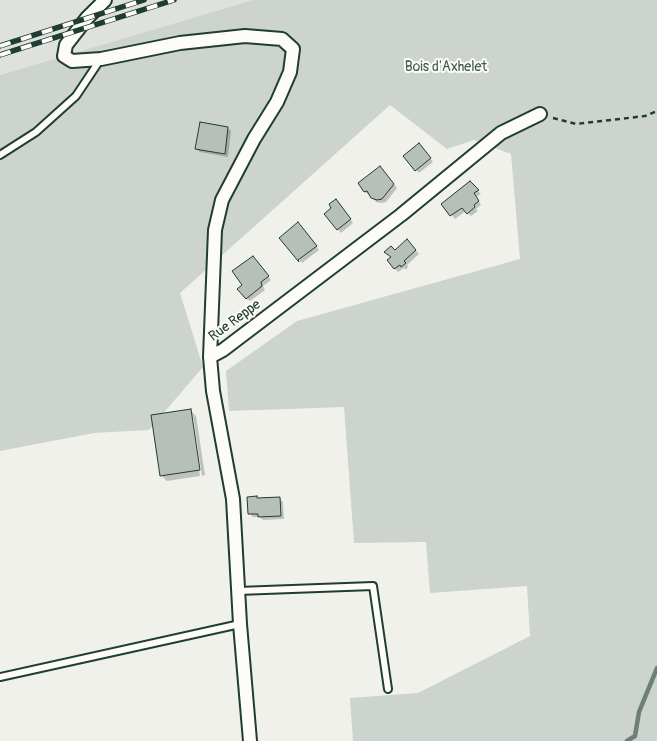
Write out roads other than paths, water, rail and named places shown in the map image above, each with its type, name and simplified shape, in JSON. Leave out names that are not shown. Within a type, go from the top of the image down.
[{"type":"street","points":[[105,0],[87,18],[66,45],[64,56],[72,61],[101,59],[180,43],[245,36],[282,39],[293,49],[290,72],[277,102],[254,138],[222,200],[215,230],[210,357]]},
{"type":"street","name":"Rue Reppe","points":[[250,741],[240,624],[233,499],[213,391],[210,357],[223,350],[401,215],[501,133],[540,114]]},
{"type":"lane","points":[[0,155],[36,132],[76,96],[101,59]]},
{"type":"lane","points":[[238,591],[373,586],[388,689]]},
{"type":"lane","points":[[0,677],[240,624]]},
{"type":"waterway","points":[[627,741],[635,736],[639,712],[657,668]]},
{"type":"railway","points":[[0,46],[144,0]]},
{"type":"railway","points":[[0,55],[174,0]]},
{"type":"park label","name":"Bois d'Axhelet","points":[[446,67]]}]
